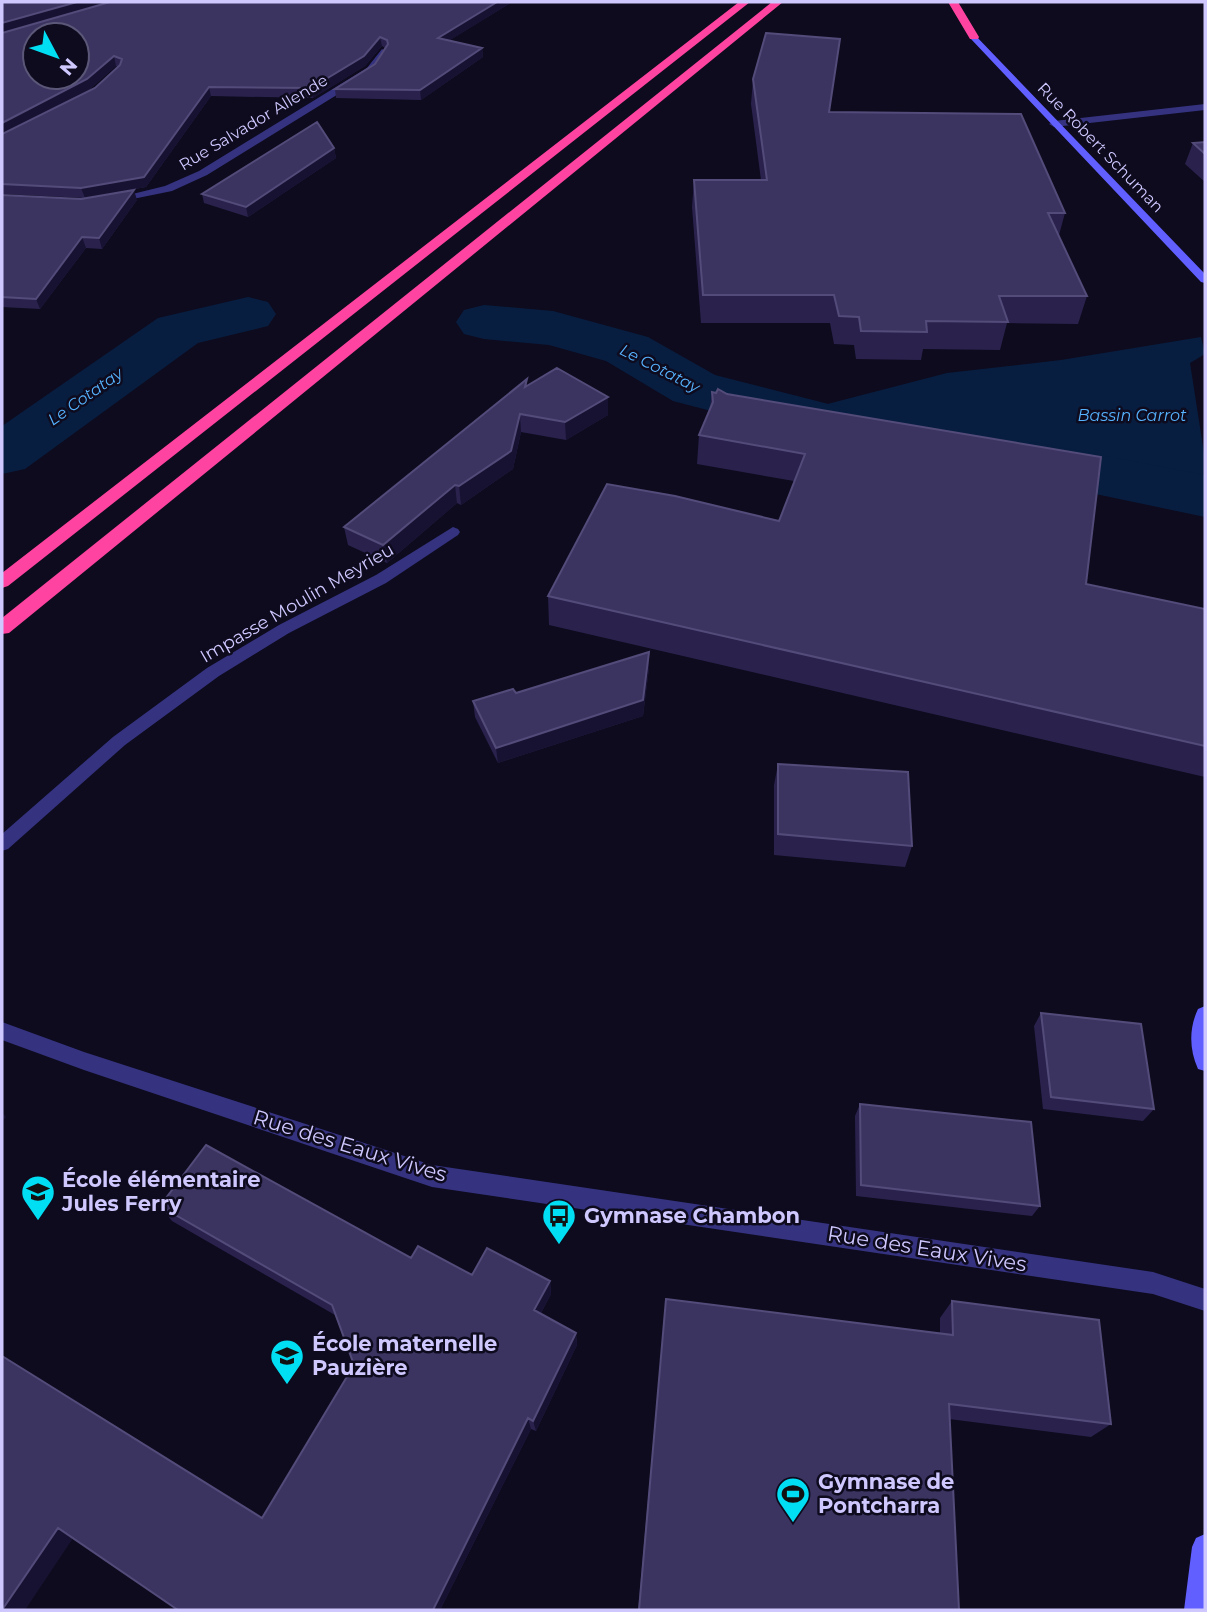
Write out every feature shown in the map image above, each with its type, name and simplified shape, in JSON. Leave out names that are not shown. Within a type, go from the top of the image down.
[{"type":"highway","points":[[2,582],[745,2]]},
{"type":"highway","points":[[2,628],[778,2]]},
{"type":"highway","points":[[953,2],[974,37]]},
{"type":"main road","name":"Rue Robert Schuman","points":[[974,37],[1205,280]]},
{"type":"main road","points":[[1205,1015],[1200,1030],[1205,1062]]},
{"type":"main road","points":[[1197,1610],[1205,1547]]},
{"type":"street","name":"Rue Salvador Allende","points":[[96,203],[168,189],[203,173],[371,70],[382,52]]},
{"type":"street","points":[[1054,124],[1205,107]]},
{"type":"street","name":"Impasse Moulin Meyrieu","points":[[2,844],[119,741],[213,672],[284,629],[381,579],[453,532]]},
{"type":"street","name":"Rue des Eaux Vives","points":[[2,1031],[432,1176],[1153,1283],[1205,1300]]},
{"type":"water","name":"Bassin Carrot","points":[[1201,337],[1205,354],[1190,363],[1204,453],[1203,495],[789,414],[947,373],[1061,360]]},
{"type":"building","points":[[2,2],[77,2],[2,23]]},
{"type":"building","points":[[110,2],[497,2],[438,38],[482,48],[420,90],[335,89],[375,64],[388,44],[387,40],[380,37],[364,56],[311,88],[209,87],[144,177],[81,188],[2,184],[2,134],[91,91],[120,65],[122,59],[114,56],[91,76],[91,21],[44,21]]},
{"type":"building","points":[[21,28],[21,91],[64,91],[2,123],[2,33]]},
{"type":"building","points":[[766,33],[840,39],[829,112],[1021,114],[1065,213],[1048,213],[1087,296],[999,296],[1008,322],[926,321],[927,332],[861,331],[859,317],[839,316],[834,295],[703,295],[694,180],[767,180],[753,79]]},
{"type":"building","points":[[317,122],[334,148],[246,207],[202,194]]},
{"type":"building","points":[[1205,142],[1205,154],[1193,143]]},
{"type":"building","points":[[134,190],[99,238],[82,237],[36,299],[2,297],[2,195],[81,199]]},
{"type":"building","points":[[557,368],[608,397],[565,422],[520,414],[511,451],[459,486],[455,485],[383,545],[344,527],[527,379],[525,387]]},
{"type":"building","points":[[718,389],[727,394],[1101,457],[1086,584],[1205,609],[1205,746],[548,596],[607,484],[675,496],[779,521],[805,454],[699,435],[713,402],[712,392],[716,393]]},
{"type":"building","points":[[649,652],[643,700],[496,748],[473,701],[513,689],[516,693]]},
{"type":"building","points":[[778,764],[908,772],[912,846],[778,834]]},
{"type":"building","points":[[1041,1013],[1141,1024],[1154,1109],[1051,1097]]},
{"type":"building","points":[[860,1104],[1031,1122],[1040,1206],[861,1185]]},
{"type":"building","points":[[206,1145],[411,1258],[418,1246],[472,1275],[487,1248],[550,1281],[534,1310],[576,1333],[533,1421],[528,1418],[433,1610],[178,1610],[58,1528],[2,1610],[2,1356],[262,1518],[354,1365],[332,1305],[160,1206]]},
{"type":"building","name":"Gymnase de Pontcharra","points":[[666,1299],[953,1335],[952,1301],[1099,1320],[1111,1424],[949,1404],[959,1610],[639,1610]]},
{"type":"waterway","name":"Le Cotatay","points":[[2,455],[178,330],[248,314]]},
{"type":"waterway","name":"Le Cotatay","points":[[484,322],[553,328],[627,349],[694,388],[822,421]]},
{"type":"waterway","name":"Le Cotatay","points":[[1033,462],[1205,496]]},
{"type":"place","name":"École élémentaire Jules Ferry","points":[[38,1222]]},
{"type":"place","name":"Gymnase Chambon","points":[[559,1246]]},
{"type":"place","name":"École maternelle Pauzière","points":[[287,1386]]},
{"type":"place","name":"Gymnase de Pontcharra","points":[[793,1524]]}]
